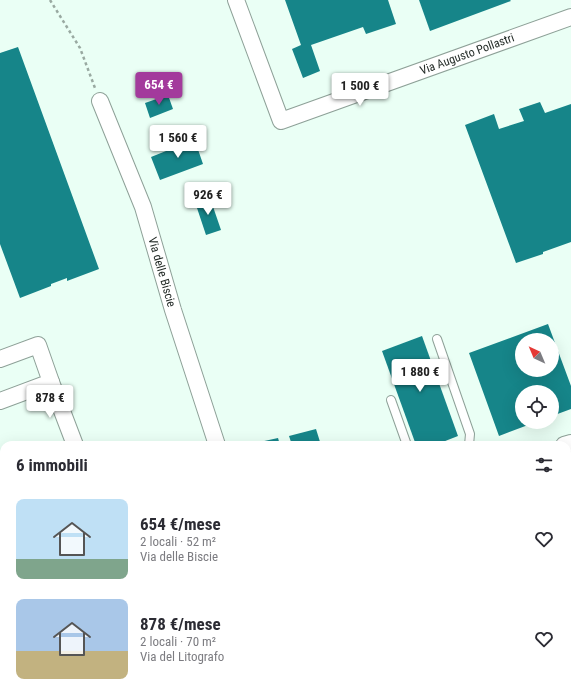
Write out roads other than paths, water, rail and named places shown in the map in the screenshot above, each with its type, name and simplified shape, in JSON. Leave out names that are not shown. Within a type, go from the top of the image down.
[{"type":"street","name":"Via Augusto Pollastri","points":[[236,0],[281,120],[571,17]]},
{"type":"street","name":"Via delle Biscie","points":[[100,101],[143,207],[173,310],[216,441]]},
{"type":"street","points":[[0,359],[38,345],[74,441]]},
{"type":"street","points":[[0,401],[52,382]]},
{"type":"lane","points":[[437,339],[470,434],[469,441]]},
{"type":"lane","points":[[391,400],[406,441]]}]
